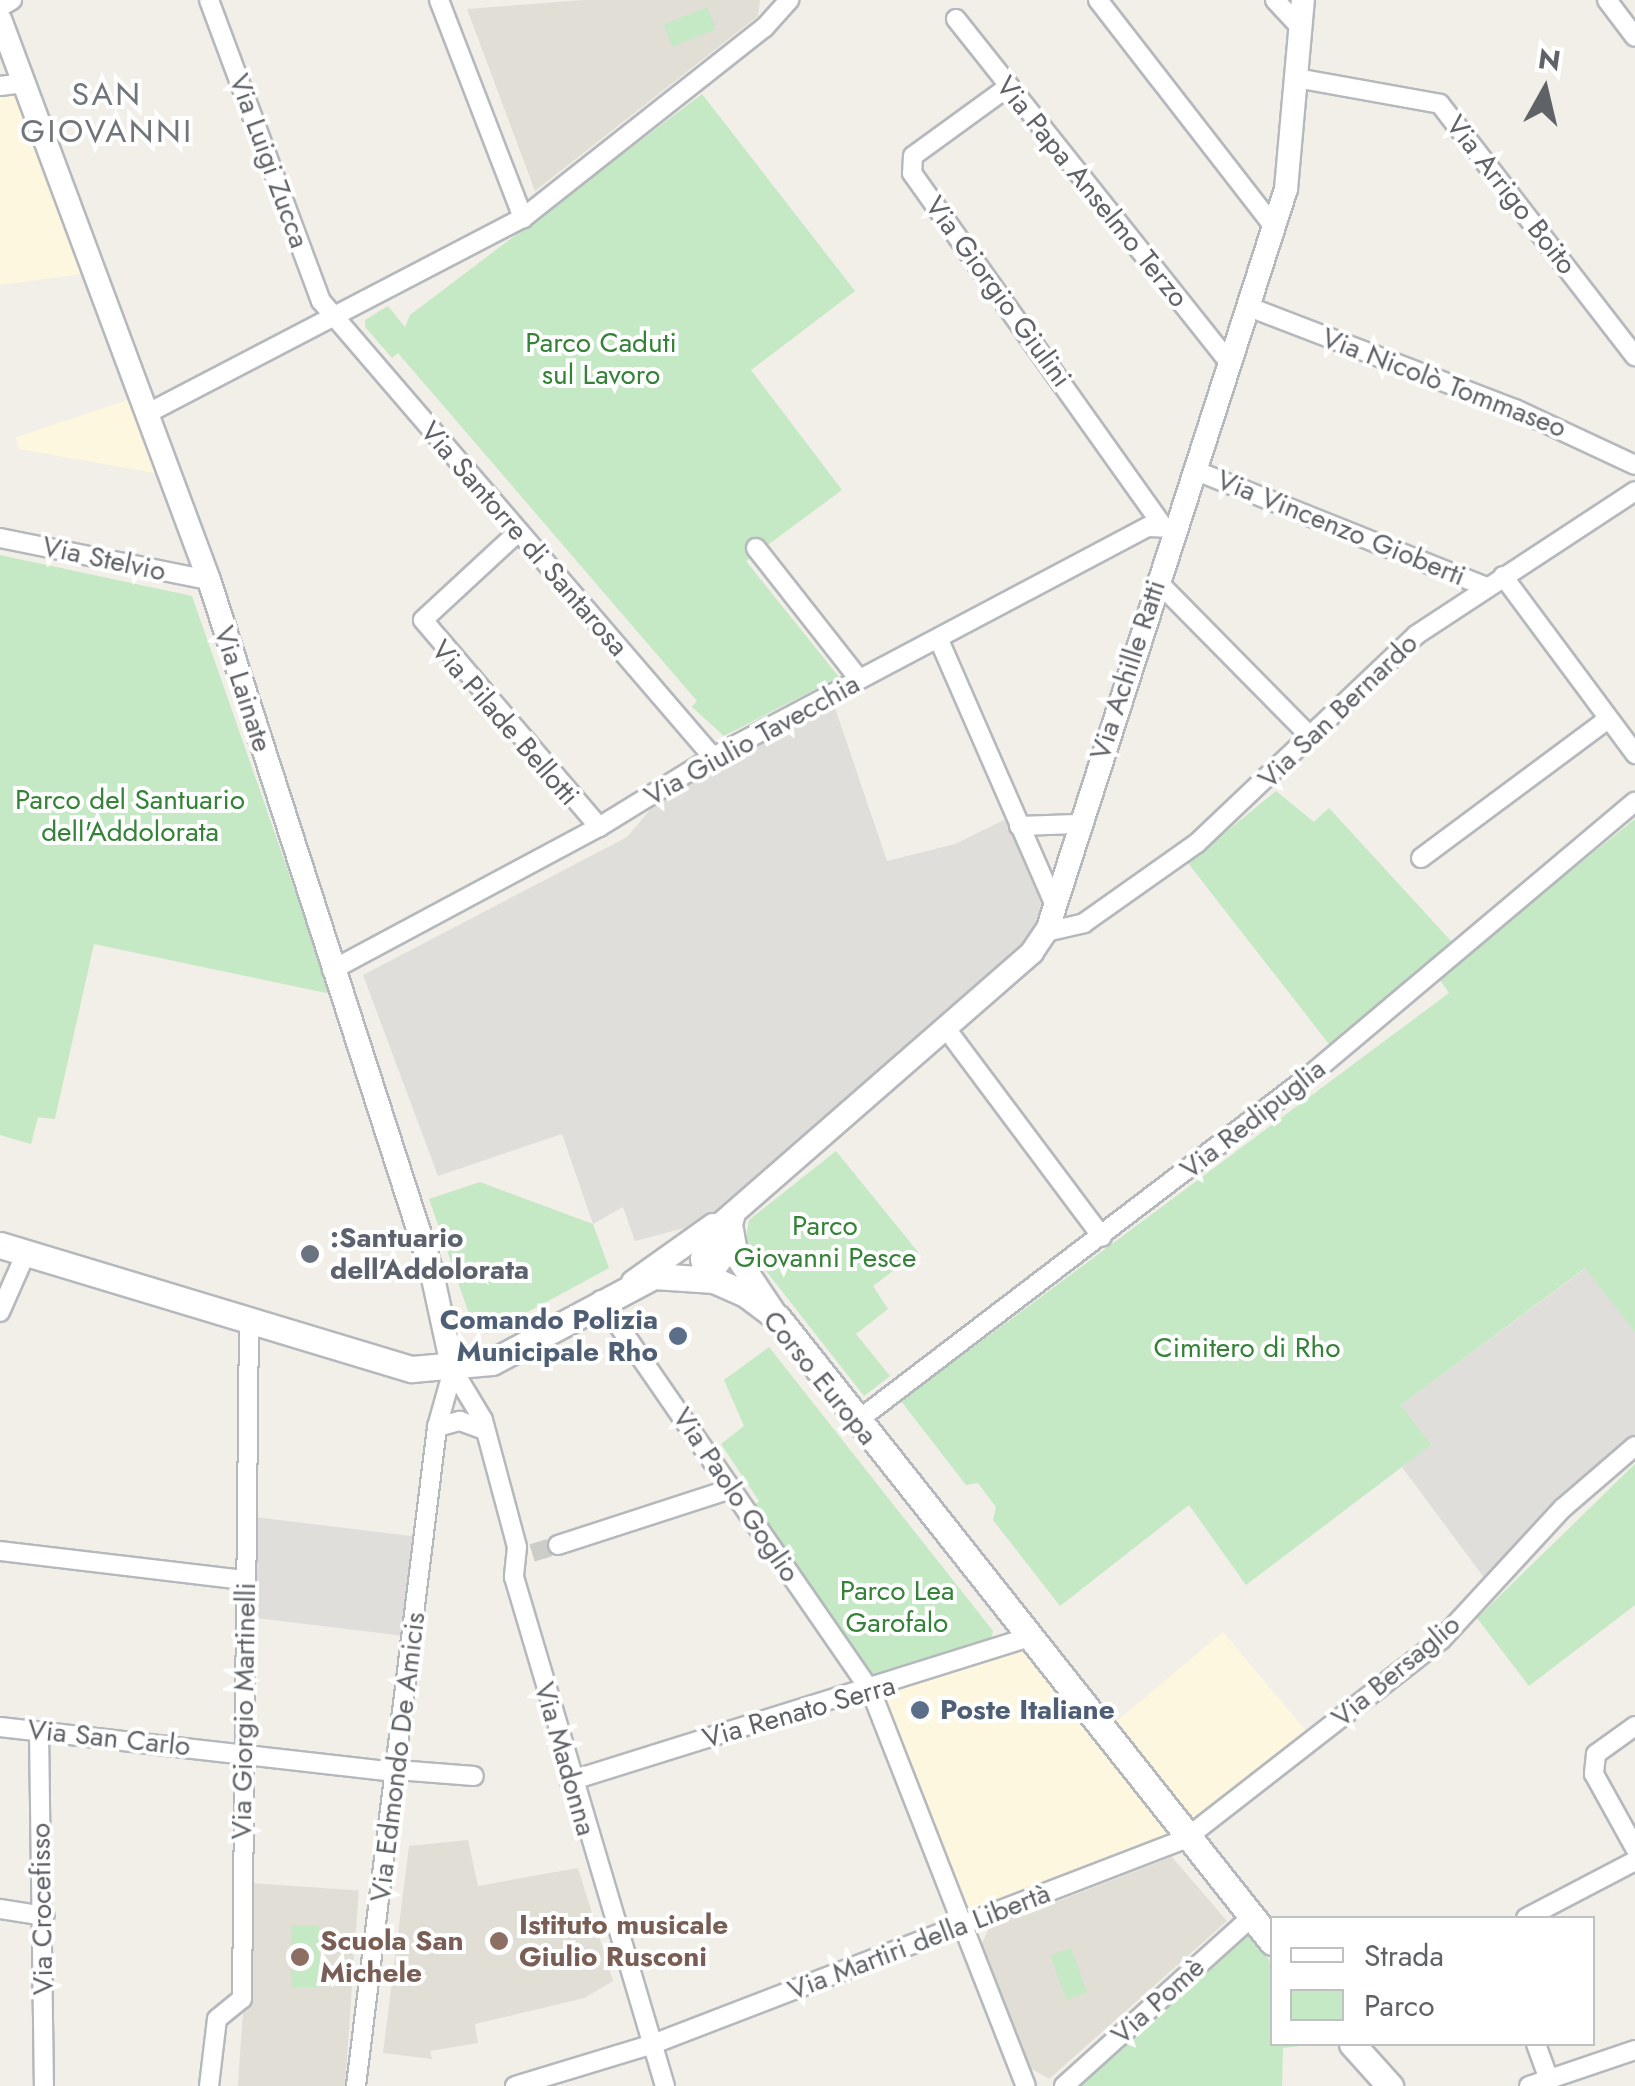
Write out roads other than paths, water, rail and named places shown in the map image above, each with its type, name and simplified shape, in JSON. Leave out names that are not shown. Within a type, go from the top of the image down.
[{"type":"main road","name":"Corso Europa","points":[[0,1245],[393,1366],[453,1370],[519,1350],[633,1282],[707,1278],[747,1295],[778,1318],[1185,1838],[1270,1939]]},
{"type":"main road","points":[[1357,2046],[1390,2086]]},
{"type":"street","points":[[0,7],[12,0]]},
{"type":"street","name":"Via Luigi Zucca","points":[[210,0],[321,301],[335,320]]},
{"type":"street","points":[[439,0],[523,218]]},
{"type":"street","points":[[1098,0],[1275,228]]},
{"type":"street","points":[[1275,0],[1301,28]]},
{"type":"street","name":"Via Achille Ratti","points":[[1046,932],[1077,824],[1157,582],[1167,525],[1194,470],[1275,228],[1289,168],[1303,0]]},
{"type":"street","points":[[1607,0],[1635,36]]},
{"type":"street","points":[[148,412],[335,320],[523,218],[784,3]]},
{"type":"street","name":"Via Lainate","points":[[0,19],[209,580],[431,1268],[453,1370]]},
{"type":"street","name":"Via Papa Anselmo Terzo","points":[[956,19],[1230,364]]},
{"type":"street","name":"Via Arrigo Boito","points":[[1296,78],[1440,104],[1635,356]]},
{"type":"street","points":[[0,86],[25,83]]},
{"type":"street","name":"Via Giorgio Giulini","points":[[1008,87],[913,156],[912,173],[1167,525]]},
{"type":"street","name":"Via Nicolò Tommaseo","points":[[1249,308],[1515,409],[1635,464]]},
{"type":"street","name":"Via Santorre di Santarosa","points":[[335,320],[516,534],[713,757]]},
{"type":"street","name":"Via Vincenzo Gioberti","points":[[1194,470],[1486,587]]},
{"type":"street","name":"Via San Bernardo","points":[[1046,932],[1084,924],[1197,843],[1416,635],[1635,490]]},
{"type":"street","name":"Via Giulio Tavecchia","points":[[332,970],[599,827],[713,757],[1167,525]]},
{"type":"street","name":"Via Pilade Bellotti","points":[[516,534],[423,620],[599,827]]},
{"type":"street","name":"Via Stelvio","points":[[0,538],[209,580]]},
{"type":"street","points":[[756,548],[860,679]]},
{"type":"street","points":[[1503,576],[1635,754]]},
{"type":"street","points":[[1157,582],[1308,734]]},
{"type":"street","points":[[939,640],[1054,903]]},
{"type":"street","points":[[1421,858],[1608,718]]},
{"type":"street","name":"Via Redipuglia","points":[[857,1421],[1309,1076],[1635,802]]},
{"type":"street","points":[[1019,826],[1077,824]]},
{"type":"street","points":[[633,1282],[734,1214],[1046,932]]},
{"type":"street","points":[[945,1027],[1102,1237]]},
{"type":"street","points":[[707,1278],[723,1257],[734,1214]]},
{"type":"street","points":[[734,1214],[733,1248],[778,1318]]},
{"type":"street","points":[[0,1312],[26,1253]]},
{"type":"street","name":"Via Paolo Goglio","points":[[601,1300],[871,1691],[1026,2086]]},
{"type":"street","name":"Via Giorgio Martinelli","points":[[209,2086],[217,2019],[242,1999],[249,1322]]},
{"type":"street","name":"Via Edmondo De Amicis","points":[[356,2086],[437,1427],[453,1370]]},
{"type":"street","name":"Via Madonna","points":[[453,1370],[485,1430],[524,1555],[514,1578],[570,1780],[666,2086]]},
{"type":"street","points":[[437,1427],[460,1421],[485,1430]]},
{"type":"street","name":"Via Bersaglio","points":[[1185,1838],[1441,1640],[1563,1508],[1635,1446]]},
{"type":"street","points":[[558,1545],[730,1489]]},
{"type":"street","points":[[0,1551],[246,1580]]},
{"type":"street","name":"Via Renato Serra","points":[[570,1780],[871,1691],[1028,1638]]},
{"type":"street","points":[[1635,1726],[1596,1754],[1594,1774],[1635,1848]]},
{"type":"street","name":"Via San Carlo","points":[[0,1727],[474,1776]]},
{"type":"street","name":"Via Crocefisso","points":[[39,1732],[44,2086]]},
{"type":"street","name":"Via Martiri della Libertà","points":[[515,2086],[652,2044],[1185,1838]]},
{"type":"street","points":[[1530,1916],[1635,1861]]},
{"type":"street","points":[[0,1909],[44,1916]]},
{"type":"street","name":"Via Pomè","points":[[1064,2086],[1252,1916]]},
{"type":"street","points":[[1537,2046],[1549,2079]]},
{"type":"street","points":[[1529,2086],[1635,2050]]},
{"type":"tunnel","points":[[532,1553],[558,1545]]},
{"type":"place","name":":Santuario dell'Addolorata","points":[[310,1254]]},
{"type":"place","name":"Comando Polizia Municipale Rho","points":[[678,1336]]},
{"type":"place","name":"Poste Italiane","points":[[920,1710]]},
{"type":"place","name":"Istituto musicale Giulio Rusconi","points":[[499,1941]]},
{"type":"place","name":"Scuola San Michele","points":[[300,1957]]},
{"type":"district","name":"SAN GIOVANNI","points":[[107,114]]},
{"type":"park label","name":"Parco Caduti sul Lavoro","points":[[601,359]]},
{"type":"park label","name":"Parco del Santuario dell'Addolorata","points":[[130,816]]},
{"type":"park label","name":"Parco Giovanni Pesce","points":[[825,1242]]},
{"type":"park label","name":"Cimitero di Rho","points":[[1247,1348]]},
{"type":"park label","name":"Parco Lea Garofalo","points":[[897,1607]]}]
